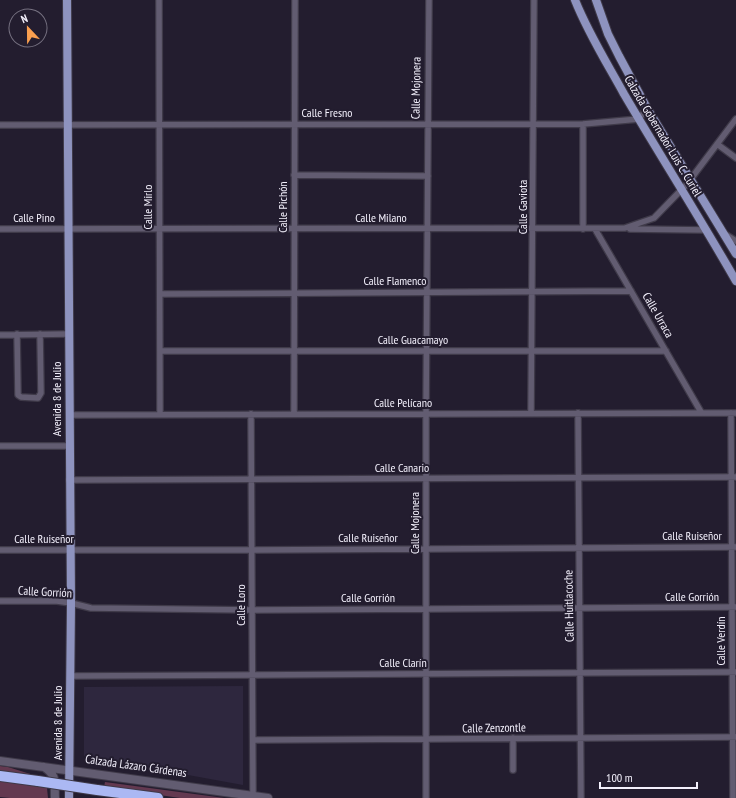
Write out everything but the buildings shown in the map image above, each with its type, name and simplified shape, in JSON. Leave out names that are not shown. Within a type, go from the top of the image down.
[{"type":"highway","points":[[0,776],[158,798]]},
{"type":"main road","name":"Avenida 8 de Julio","points":[[67,0],[71,603],[69,798]]},
{"type":"main road","name":"Calzada Gobernador Luis C. Curiel","points":[[575,0],[584,23],[639,119],[681,190],[707,230],[736,281]]},
{"type":"main road","name":"Calzada Gobernador Luis C. Curiel","points":[[596,0],[613,45],[647,108],[736,254]]},
{"type":"main road","name":"Calzada Lázaro Cárdenas","points":[[0,761],[268,798]]},
{"type":"main road","points":[[42,766],[53,774],[55,798]]},
{"type":"street","name":"Calle Mirlo","points":[[159,0],[160,414]]},
{"type":"street","name":"Calle Pichón","points":[[294,414],[295,0]]},
{"type":"street","name":"Calle Mojonera","points":[[426,798],[428,0]]},
{"type":"street","name":"Calle Gaviota","points":[[531,413],[534,229],[534,0]]},
{"type":"street","points":[[639,119],[647,108]]},
{"type":"street","name":"Calle Fresno","points":[[0,125],[427,123],[584,124],[639,119]]},
{"type":"street","name":"Calle Milano","points":[[68,229],[626,228],[654,218],[691,180],[736,119]]},
{"type":"street","points":[[583,229],[584,124]]},
{"type":"street","points":[[717,144],[736,158]]},
{"type":"street","points":[[294,176],[428,176]]},
{"type":"street","points":[[626,228],[707,230]]},
{"type":"street","name":"Calle Pino","points":[[0,229],[68,229]]},
{"type":"street","name":"Calle Urraca","points":[[595,229],[701,412]]},
{"type":"street","points":[[722,231],[736,241]]},
{"type":"street","name":"Calle Flamenco","points":[[160,294],[631,291]]},
{"type":"street","points":[[0,334],[69,334]]},
{"type":"street","points":[[17,334],[18,395],[21,397],[38,398],[41,393],[40,334]]},
{"type":"street","name":"Calle Guacamayo","points":[[160,351],[666,351]]},
{"type":"street","name":"Calle Huitlacoche","points":[[578,413],[581,798]]},
{"type":"street","name":"Calle Pelícano","points":[[69,415],[733,413]]},
{"type":"street","name":"Calle Verdín","points":[[733,413],[733,798]]},
{"type":"street","name":"Calle Loro","points":[[251,414],[253,796]]},
{"type":"street","points":[[0,446],[69,446]]},
{"type":"street","name":"Calle Canario","points":[[69,480],[734,477]]},
{"type":"street","name":"Calle Ruiseñor","points":[[0,550],[734,547]]},
{"type":"street","name":"Calle Gorrión","points":[[0,601],[56,601],[91,608],[252,610],[734,607]]},
{"type":"street","name":"Calle Clarín","points":[[70,676],[734,672]]},
{"type":"street","name":"Calle Zenzontle","points":[[253,740],[734,737]]},
{"type":"street","points":[[513,770],[514,738]]},
{"type":"shaded area","points":[[243,686],[243,785],[84,756],[84,687]]},
{"type":"shaded area","points":[[0,766],[8,767],[43,778],[0,773]]},
{"type":"shaded area","points":[[0,781],[47,788],[48,798],[0,797]]},
{"type":"shaded area","points":[[105,782],[224,798],[180,798],[104,787]]}]
